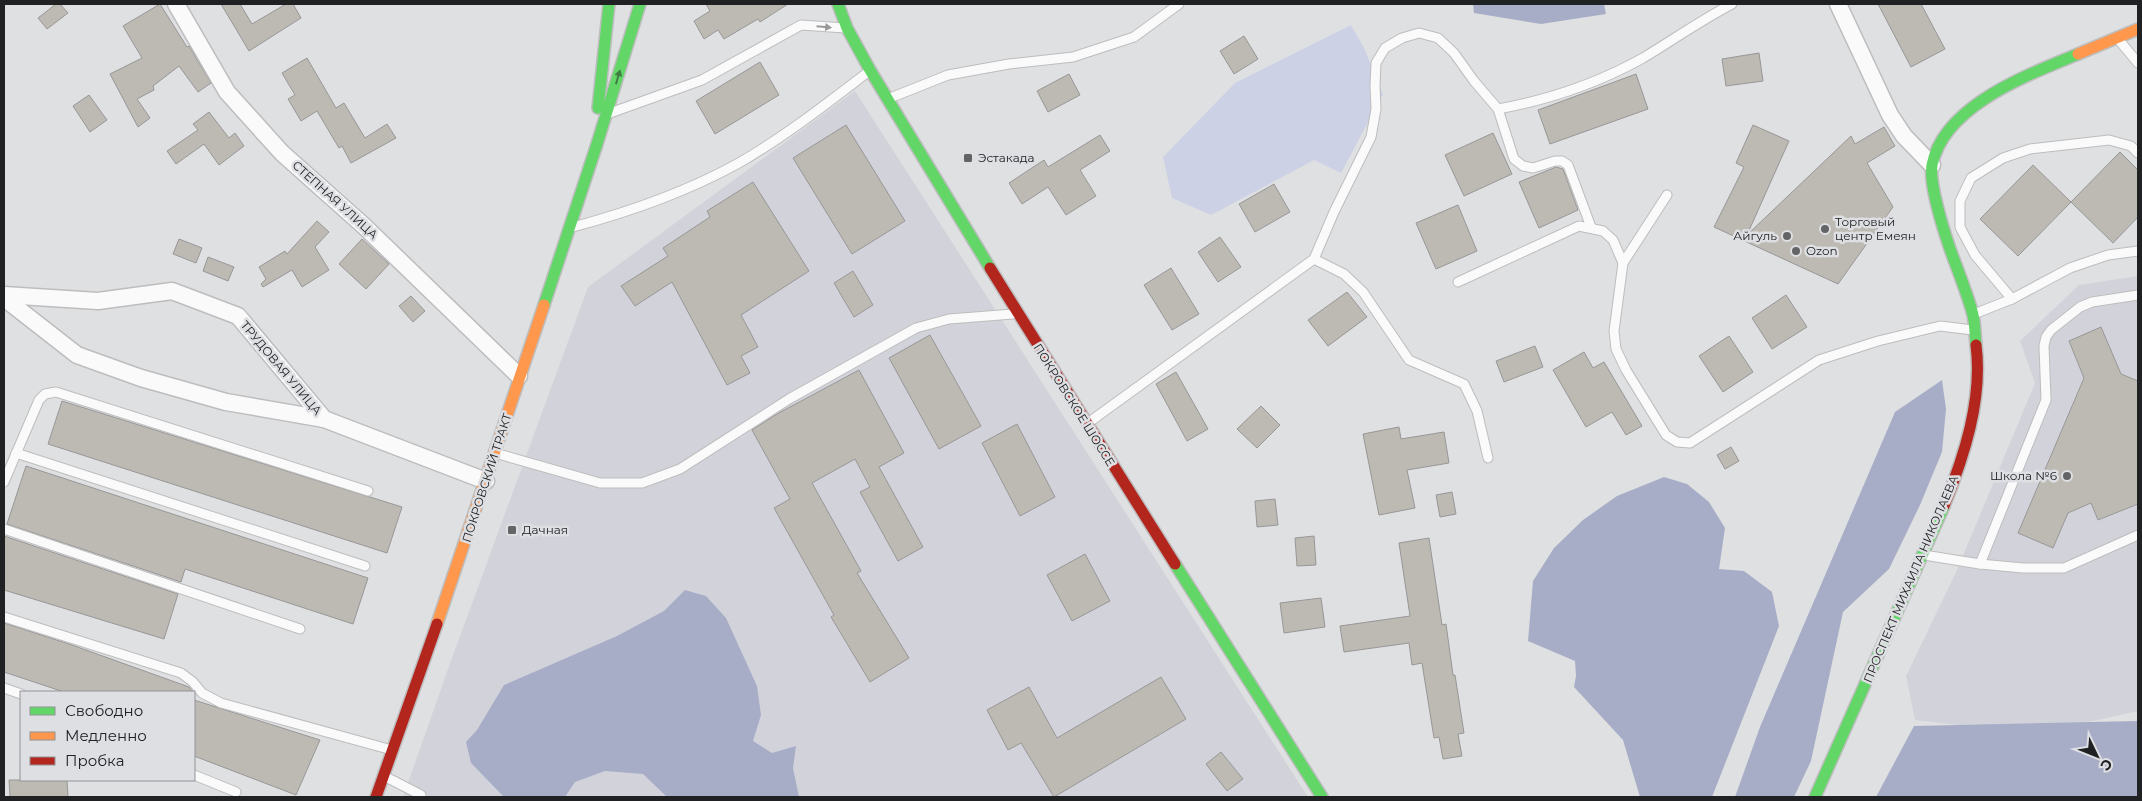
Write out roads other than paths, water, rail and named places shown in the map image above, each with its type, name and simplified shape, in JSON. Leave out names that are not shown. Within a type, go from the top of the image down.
[{"type":"main road","points":[[592,157],[609,4]]},
{"type":"main road","points":[[592,157],[608,113],[640,4]]},
{"type":"main road","name":"ПОКРОВСКОЕ ШОССЕ","points":[[838,4],[847,28],[870,70],[1017,313],[1322,797]]},
{"type":"main road","name":"ПРОСПЕКТ МИХАИЛА НИКОЛАЕВА","points":[[1815,797],[1946,502],[1969,435],[1978,380],[1976,330],[1973,315],[1942,223],[1933,181],[1932,165],[1939,142],[1956,120],[1983,99],[2016,81],[2138,29]]},
{"type":"main road","name":"ПОКРОВСКИЙ ТРАКТ","points":[[376,797],[446,601],[592,157]]},
{"type":"street","name":"СТЕПНАЯ УЛИЦА","points":[[176,4],[227,92],[282,153],[364,226],[519,376]]},
{"type":"street","points":[[1838,4],[1890,115],[1904,136],[1932,165]]},
{"type":"street","name":"ТРУДОВАЯ УЛИЦА","points":[[4,296],[98,302],[172,291],[238,316],[324,419]]},
{"type":"street","name":"ТРУДОВАЯ УЛИЦА","points":[[4,296],[77,355],[141,378],[226,402],[324,419],[486,480]]},
{"type":"lane","points":[[888,99],[948,75],[1009,64],[1073,57],[1134,37],[1178,4]]},
{"type":"lane","points":[[1498,109],[1533,102],[1581,87],[1641,58],[1732,4]]},
{"type":"lane","points":[[608,113],[702,80],[801,25],[847,28]]},
{"type":"lane","points":[[1086,425],[1314,259],[1334,212],[1371,137],[1376,109],[1376,63],[1386,48],[1402,38],[1419,33],[1438,38],[1454,52],[1474,81],[1498,109],[1514,158],[1523,166],[1533,168],[1556,161],[1562,161],[1568,165],[1591,227]]},
{"type":"lane","points":[[2118,39],[2138,63]]},
{"type":"lane","points":[[570,228],[613,216],[676,192],[736,164],[784,134],[870,70]]},
{"type":"lane","points":[[2012,299],[1975,254],[1960,227],[1960,201],[1971,178],[2003,158],[2030,148],[2109,140],[2131,146],[2138,153]]},
{"type":"lane","points":[[1666,196],[1623,263],[1614,331],[1616,350],[1626,370],[1666,435],[1677,442],[1690,443],[1820,360],[1878,341],[1940,326],[1976,330]]},
{"type":"lane","points":[[1458,282],[1579,226],[1603,231],[1613,240],[1623,263]]},
{"type":"lane","points":[[1973,315],[2012,299],[2070,268],[2108,255],[2138,252]]},
{"type":"lane","points":[[1314,259],[1344,274],[1363,292],[1409,360],[1464,384],[1477,411],[1488,458]]},
{"type":"lane","points":[[1980,564],[2046,400],[2044,346],[2046,337],[2051,330],[2086,304],[2138,295]]},
{"type":"lane","points":[[495,452],[600,483],[642,483],[680,469],[789,399],[916,328],[949,319],[1017,313]]},
{"type":"lane","points":[[4,482],[39,400],[45,394],[56,392],[368,491]]},
{"type":"lane","points":[[16,454],[365,566]]},
{"type":"lane","points":[[4,529],[300,629]]},
{"type":"lane","points":[[1922,555],[1980,564],[2023,568],[2064,568],[2138,535]]},
{"type":"lane","points":[[4,617],[181,673],[193,682],[202,693],[221,703],[392,750]]},
{"type":"lane","points":[[4,688],[20,694]]},
{"type":"lane","points":[[195,775],[236,792]]},
{"type":"lane","points":[[384,776],[421,795],[421,797]]},
{"type":"place","name":"Эстакада","points":[[968,158]]},
{"type":"place","name":"Торговый центр Емеян","points":[[1825,229]]},
{"type":"place","name":"Айгуль","points":[[1787,236]]},
{"type":"place","name":"Ozon","points":[[1796,251]]},
{"type":"place","name":"Школа №6","points":[[2067,476]]},
{"type":"place","name":"Дачная","points":[[512,530]]}]
